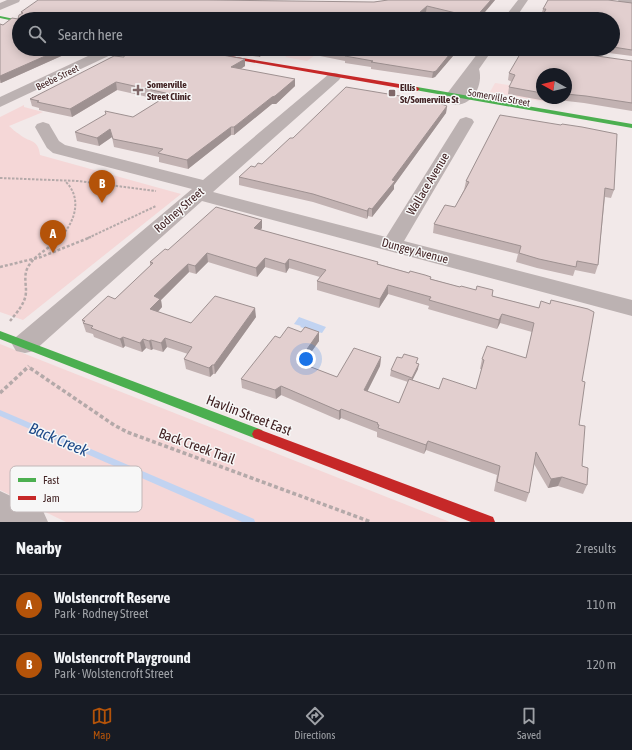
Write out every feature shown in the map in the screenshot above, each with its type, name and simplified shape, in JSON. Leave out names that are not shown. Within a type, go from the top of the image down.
[{"type":"street","points":[[0,7],[15,0]]},
{"type":"street","points":[[514,12],[523,0]]},
{"type":"street","points":[[623,0],[632,1]]},
{"type":"street","points":[[0,17],[12,20]]},
{"type":"street","name":"Beebe Street","points":[[0,104],[99,56]]},
{"type":"street","name":"Somerville Street","points":[[218,56],[386,86],[632,126]]},
{"type":"street","points":[[458,97],[474,84],[473,70],[483,56]]},
{"type":"street","name":"Rodney Street","points":[[24,344],[334,77]]},
{"type":"street","name":"Somerville Street","points":[[458,97],[632,132]]},
{"type":"street","name":"Wallace Avenue","points":[[391,245],[466,122]]},
{"type":"street","name":"Dungey Avenue","points":[[43,127],[53,144],[58,149],[391,245],[632,308]]},
{"type":"street","name":"Havlin Street East","points":[[0,334],[488,522]]},
{"type":"street","points":[[0,506],[10,511]]},
{"type":"street","points":[[12,512],[32,522]]},
{"type":"path","points":[[0,178],[82,181],[161,192]]},
{"type":"path","points":[[9,322],[25,298],[26,284],[24,275],[29,265],[35,258],[63,235],[74,219],[76,206],[75,195],[72,187],[65,180]]},
{"type":"path","points":[[0,267],[35,258],[109,230],[157,206]]},
{"type":"path","name":"Back Creek Trail","points":[[0,393],[28,367],[114,425],[127,432],[371,522]]},
{"type":"shaded area","points":[[286,56],[314,56],[307,61],[285,57]]},
{"type":"shaded area","points":[[495,83],[536,89],[536,100],[490,92]]},
{"type":"shaded area","points":[[24,105],[24,107],[43,112],[9,126],[23,137],[35,143],[40,155],[181,194],[23,320],[0,312],[0,117]]},
{"type":"shaded area","points":[[0,344],[450,522],[66,522],[45,512],[142,512],[142,466],[10,466],[10,495],[0,490]]},
{"type":"water","points":[[299,317],[326,327],[322,333],[300,327],[301,326],[294,324]]},
{"type":"building","points":[[38,0],[374,2],[388,0],[491,0],[480,12],[452,12],[427,6],[420,12],[21,12]]},
{"type":"building","points":[[548,0],[608,0],[632,3],[632,50],[620,48],[620,12],[544,12],[546,9],[543,9]]},
{"type":"building","points":[[12,18],[12,56],[45,56],[0,76],[0,24],[3,25]]},
{"type":"building","points":[[114,56],[228,56],[245,59],[231,67],[295,79],[234,127],[231,127],[187,160],[158,153],[163,149],[113,139],[110,129],[97,138],[75,132],[106,114],[105,111],[133,117],[170,94],[116,82],[70,109],[37,102],[39,101],[30,99]]},
{"type":"building","points":[[345,56],[448,56],[436,71],[433,72],[371,62],[373,61]]},
{"type":"building","points":[[519,56],[597,56],[632,61],[632,103],[572,95],[572,68],[536,68],[536,92],[509,87],[515,75],[509,73]]},
{"type":"building","points":[[346,87],[436,102],[447,106],[392,180],[395,181],[372,209],[369,208],[367,211],[313,194],[239,177],[251,166],[255,167],[258,163],[262,164],[290,138],[293,138]]},
{"type":"building","points":[[500,115],[582,127],[617,134],[614,190],[605,188],[598,265],[577,261],[576,267],[539,259],[519,253],[521,246],[434,224],[445,205],[455,207],[469,182],[466,181]]},
{"type":"building","points":[[216,207],[262,220],[254,228],[378,262],[377,264],[409,273],[410,271],[425,275],[431,277],[430,279],[476,290],[477,286],[493,290],[492,296],[539,308],[541,301],[550,304],[551,300],[588,309],[594,312],[582,381],[585,382],[579,425],[585,426],[582,466],[588,468],[587,485],[562,477],[551,479],[536,452],[529,493],[497,482],[500,466],[428,441],[426,445],[378,428],[378,423],[341,409],[339,411],[281,386],[275,390],[241,379],[275,336],[280,338],[288,327],[301,332],[305,327],[319,332],[298,362],[337,377],[354,348],[381,357],[364,390],[399,403],[409,379],[439,389],[443,378],[476,389],[484,360],[482,359],[487,346],[526,358],[534,323],[502,314],[499,320],[429,300],[431,297],[388,285],[380,299],[317,281],[326,270],[289,259],[285,264],[265,258],[256,268],[207,253],[195,266],[188,264],[154,296],[160,299],[150,309],[191,323],[215,296],[255,308],[214,365],[209,368],[184,359],[192,347],[165,338],[161,343],[143,339],[140,343],[123,337],[120,339],[91,328],[93,326],[83,323],[85,321],[82,320],[108,296],[115,299],[153,263],[150,262],[165,249],[168,250]]},
{"type":"building","points":[[404,354],[418,358],[416,363],[419,364],[412,378],[391,370],[397,357],[402,358]]},
{"type":"waterway","name":"Back Creek","points":[[0,413],[122,466]]},
{"type":"waterway","name":"Back Creek","points":[[142,475],[251,522]]},
{"type":"traffic: fast","points":[[0,17],[12,20]]},
{"type":"traffic: fast","points":[[417,89],[632,126]]},
{"type":"traffic: fast","points":[[0,335],[258,434]]},
{"type":"traffic: jam","points":[[221,56],[417,89]]},
{"type":"traffic: jam","points":[[258,434],[488,522]]},
{"type":"place","name":"Somerville Street Clinic","points":[[138,90]]},
{"type":"place","name":"Ellis St/Somerville St","points":[[392,93]]},
{"type":"place","name":"Wolstencroft Playground","points":[[102,203]]},
{"type":"place","name":"Wolstencroft Reserve","points":[[53,253]]}]
